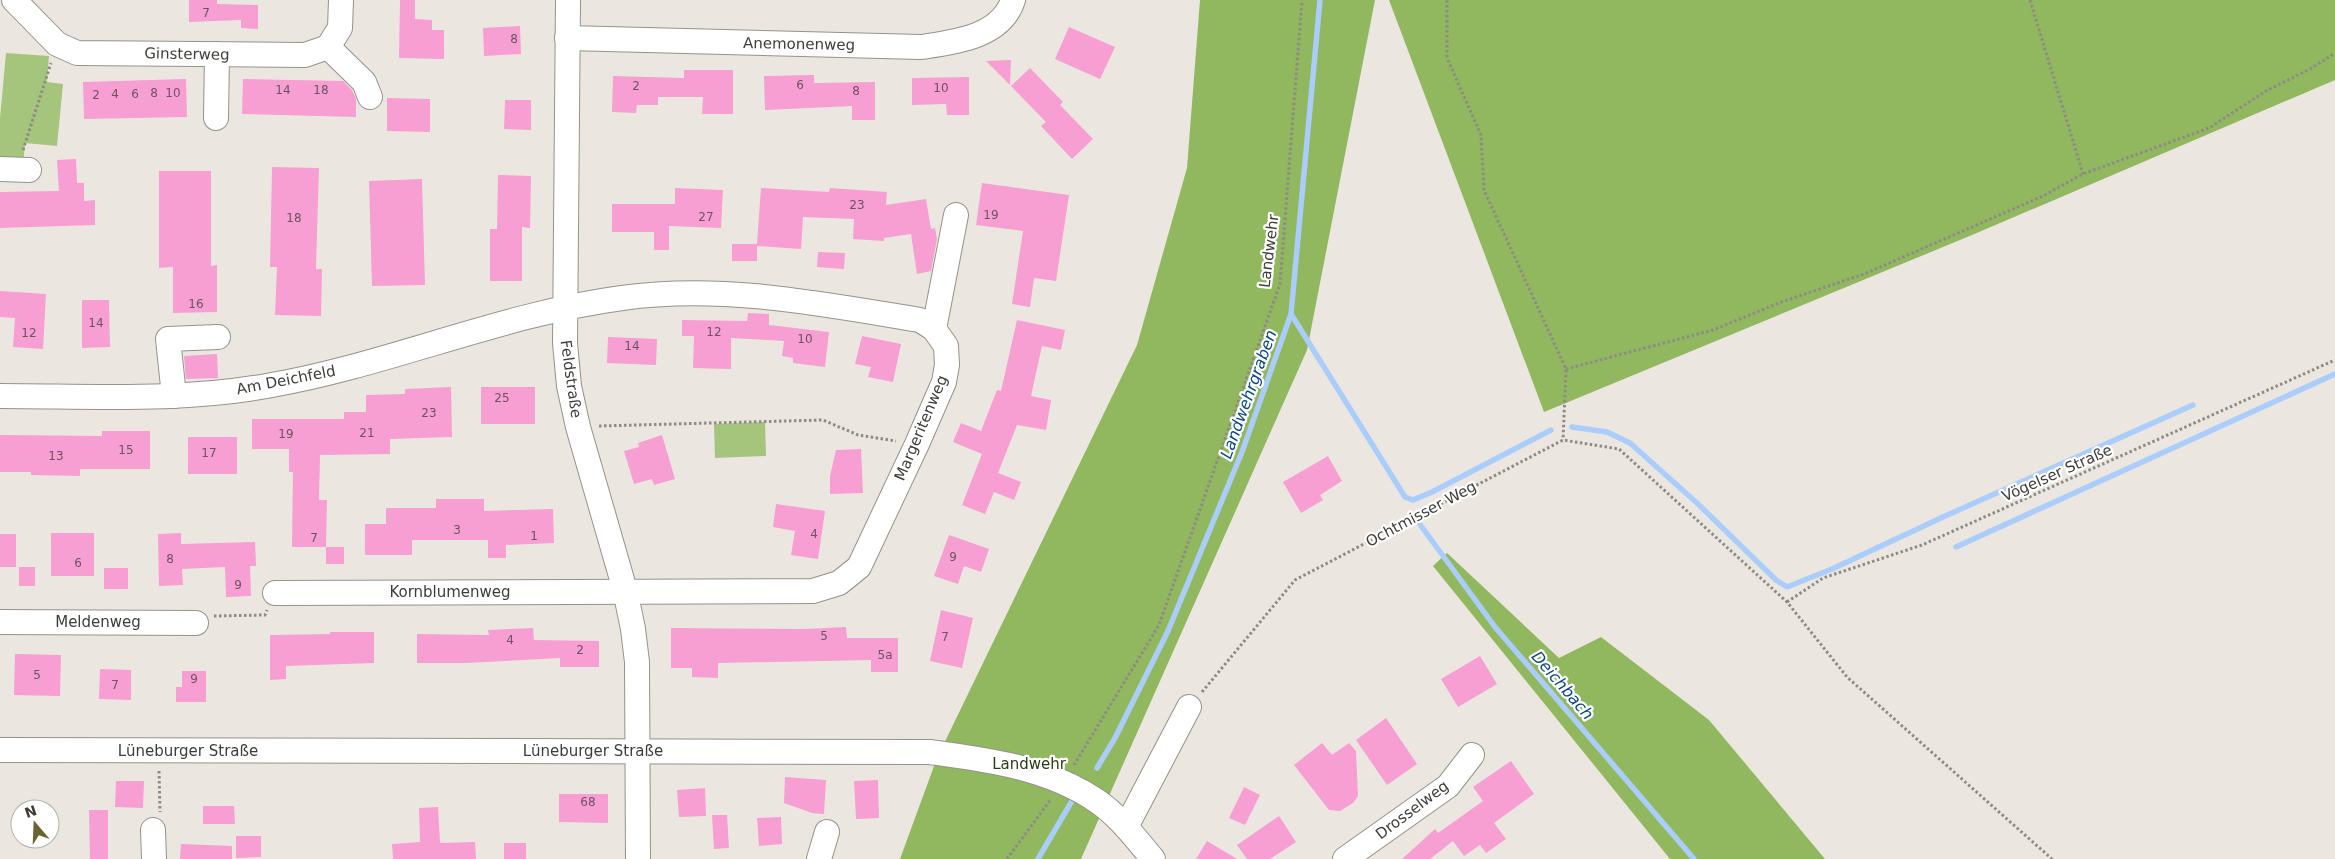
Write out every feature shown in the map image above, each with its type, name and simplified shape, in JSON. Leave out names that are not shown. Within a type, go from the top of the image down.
[{"type":"street","name":"Ginsterweg","points":[[14,0],[57,44],[77,53],[305,55],[328,48]]},
{"type":"street","points":[[341,0],[340,28],[328,48],[364,82],[370,97]]},
{"type":"street","name":"Feldstraße","points":[[568,0],[564,343],[569,386],[578,427],[625,590],[637,662],[638,859]]},
{"type":"street","name":"Anemonenweg","points":[[567,38],[921,47],[955,42],[994,28],[1010,10],[1012,0]]},
{"type":"street","points":[[216,118],[217,54]]},
{"type":"street","points":[[940,338],[956,215]]},
{"type":"street","points":[[940,338],[964,243],[970,234]]},
{"type":"street","points":[[565,308],[623,298],[737,294],[780,297],[920,320],[940,338]]},
{"type":"street","name":"Am Deichfeld","points":[[0,396],[189,396],[271,385],[367,364],[500,323],[565,308]]},
{"type":"street","points":[[174,396],[168,339],[218,338]]},
{"type":"street","name":"Margeritenweg","points":[[625,590],[813,591],[839,583],[859,568],[944,382],[947,365],[940,338]]},
{"type":"street","name":"Kornblumenweg","points":[[274,593],[625,590]]},
{"type":"street","name":"Meldenweg","points":[[0,622],[196,623]]},
{"type":"street","points":[[1126,827],[1189,707]]},
{"type":"street","name":"Lüneburger Straße","points":[[0,750],[930,752],[984,759],[1028,769],[1064,782],[1098,802],[1126,827],[1153,859]]},
{"type":"street","name":"Drosselweg","points":[[1345,859],[1448,786],[1472,754]]},
{"type":"street","points":[[154,830],[154,859]]},
{"type":"street","points":[[819,859],[827,832]]},
{"type":"path","name":"Landwehr","points":[[1007,859],[1064,782],[1159,625],[1280,284],[1302,0]]},
{"type":"path","points":[[1447,0],[1447,58],[1480,135],[1484,190],[1566,369],[1562,440],[1619,449],[1787,602],[1847,677],[2052,859]]},
{"type":"path","points":[[2030,0],[2084,174]]},
{"type":"path","points":[[15,170],[57,44]]},
{"type":"path","points":[[1566,369],[1714,330],[1784,301],[1864,274],[2041,197],[2084,174],[2209,128],[2266,91],[2310,69],[2335,53]]},
{"type":"path","name":"Vögelser Straße","points":[[1787,602],[1823,578],[1922,545],[2335,360]]},
{"type":"path","points":[[578,427],[823,420],[858,435],[917,444]]},
{"type":"path","name":"Ochtmisser Weg","points":[[1189,707],[1295,580],[1562,440]]},
{"type":"path","points":[[196,623],[203,616],[265,614],[274,593]]},
{"type":"path","points":[[154,830],[160,822],[159,750]]},
{"type":"green space","name":"Landwehr","points":[[1200,0],[1375,0],[1307,350],[1081,859],[900,859],[937,758],[1137,345],[1187,168]]},
{"type":"green space","points":[[1389,0],[2335,0],[2335,80],[1972,235],[1544,412]]},
{"type":"green space","points":[[6,53],[49,56],[47,82],[63,84],[57,146],[25,143],[23,167],[0,165],[0,118]]},
{"type":"green space","points":[[765,422],[766,456],[715,458],[714,424]]},
{"type":"green space","points":[[1447,553],[1559,658],[1601,637],[1709,720],[1825,859],[1670,859],[1433,566]]},
{"type":"building","points":[[189,0],[217,0],[217,4],[258,5],[258,29],[241,28],[241,20],[189,22]]},
{"type":"building","points":[[400,0],[415,0],[415,19],[432,20],[432,30],[444,30],[444,59],[399,58]]},
{"type":"building","points":[[520,26],[521,54],[484,56],[483,28]]},
{"type":"building","points":[[1069,27],[1115,47],[1100,79],[1055,59]]},
{"type":"building","points":[[1011,60],[1010,85],[986,61]]},
{"type":"building","points":[[1030,68],[1063,102],[1060,105],[1093,139],[1072,159],[1041,126],[1046,122],[1011,86]]},
{"type":"building","points":[[684,70],[733,70],[733,114],[702,114],[703,97],[658,97],[658,105],[637,105],[636,113],[612,112],[613,76],[684,78]]},
{"type":"building","points":[[814,75],[814,83],[875,82],[875,120],[852,120],[852,106],[765,110],[764,76]]},
{"type":"building","points":[[969,77],[969,115],[947,115],[946,104],[912,105],[912,78]]},
{"type":"building","points":[[186,79],[187,117],[84,119],[83,82]]},
{"type":"building","points":[[243,79],[343,81],[352,90],[356,99],[356,117],[242,114]]},
{"type":"building","points":[[387,98],[430,99],[430,132],[387,131]]},
{"type":"building","points":[[505,100],[531,100],[531,130],[504,129]]},
{"type":"building","points":[[76,159],[77,183],[84,183],[84,201],[95,200],[95,225],[0,228],[0,192],[59,191],[57,160]]},
{"type":"building","points":[[272,167],[319,168],[316,269],[322,269],[321,316],[275,315],[277,267],[270,267]]},
{"type":"building","points":[[159,171],[211,171],[211,266],[217,265],[217,312],[173,313],[173,267],[159,268]]},
{"type":"building","points":[[498,175],[531,176],[530,228],[522,227],[522,281],[490,281],[490,229],[497,229]]},
{"type":"building","points":[[422,179],[425,285],[372,286],[369,181]]},
{"type":"building","points":[[982,183],[1069,195],[1056,281],[1034,278],[1030,307],[1012,304],[1023,231],[976,225]]},
{"type":"building","points":[[675,188],[723,190],[721,228],[669,226],[669,250],[654,250],[654,232],[612,232],[612,204],[675,204]]},
{"type":"building","points":[[761,188],[829,192],[830,188],[887,192],[886,205],[926,199],[931,229],[935,228],[937,239],[931,271],[917,274],[911,234],[884,238],[884,241],[853,239],[854,219],[803,217],[801,249],[757,246],[757,261],[732,261],[732,244],[757,244]]},
{"type":"building","points":[[818,252],[845,253],[844,269],[817,267]]},
{"type":"building","points":[[0,291],[46,294],[43,349],[13,347],[15,318],[0,317]]},
{"type":"building","points":[[82,300],[109,300],[110,347],[82,348]]},
{"type":"building","points":[[748,313],[769,314],[769,325],[829,332],[825,367],[793,363],[793,358],[782,356],[784,341],[731,338],[731,369],[693,368],[694,336],[682,336],[682,320],[747,321]]},
{"type":"building","points":[[1017,320],[1065,330],[1061,350],[1042,346],[1031,396],[1051,400],[1046,430],[1017,425],[998,473],[1021,482],[1014,500],[994,492],[985,514],[962,505],[982,454],[953,442],[961,423],[981,431],[997,390],[1001,391]]},
{"type":"building","points":[[862,336],[901,344],[893,382],[868,377],[871,367],[855,364]]},
{"type":"building","points":[[608,337],[657,339],[656,365],[607,363]]},
{"type":"building","points":[[217,354],[218,378],[186,379],[184,356]]},
{"type":"building","points":[[451,387],[452,437],[390,439],[390,454],[320,455],[319,500],[327,500],[326,547],[292,547],[293,472],[289,472],[289,449],[252,449],[252,419],[344,419],[344,412],[366,412],[366,395],[405,394],[405,389]]},
{"type":"building","points":[[481,387],[535,387],[535,424],[481,424]]},
{"type":"building","points":[[102,431],[150,431],[150,469],[80,469],[80,476],[31,475],[31,472],[0,472],[0,435],[102,436]]},
{"type":"building","points":[[662,435],[675,479],[654,485],[652,479],[634,484],[624,451],[639,447],[638,443]]},
{"type":"building","points":[[188,437],[237,437],[237,474],[188,474]]},
{"type":"building","points":[[861,449],[863,493],[830,494],[830,476],[836,450]]},
{"type":"building","points":[[1328,456],[1342,481],[1320,495],[1323,500],[1301,513],[1283,482]]},
{"type":"building","points":[[436,499],[484,499],[484,511],[553,509],[554,543],[506,545],[506,558],[488,558],[488,540],[412,540],[412,555],[365,555],[365,524],[386,524],[386,508],[436,508]]},
{"type":"building","points":[[776,504],[825,511],[818,559],[791,555],[795,531],[773,527]]},
{"type":"building","points":[[51,533],[94,533],[94,576],[51,576]]},
{"type":"building","points":[[181,533],[181,544],[255,542],[256,566],[250,566],[251,596],[226,597],[225,567],[182,569],[183,585],[159,586],[158,534]]},
{"type":"building","points":[[0,534],[16,534],[16,567],[0,567]]},
{"type":"building","points":[[949,535],[989,549],[981,572],[964,566],[958,584],[934,576]]},
{"type":"building","points":[[326,547],[344,547],[344,564],[326,564]]},
{"type":"building","points":[[19,567],[35,567],[35,586],[19,586]]},
{"type":"building","points":[[104,568],[128,568],[128,589],[104,589]]},
{"type":"building","points":[[941,610],[973,618],[962,668],[930,661]]},
{"type":"building","points":[[846,627],[847,638],[898,638],[898,672],[871,672],[871,660],[718,663],[718,678],[692,677],[692,668],[671,668],[671,628],[806,629]]},
{"type":"building","points":[[533,628],[534,640],[599,641],[599,667],[560,667],[560,658],[466,663],[417,663],[417,634],[489,635],[488,630]]},
{"type":"building","points":[[330,632],[374,632],[374,663],[286,666],[286,679],[270,680],[270,635],[330,634]]},
{"type":"building","points":[[15,654],[61,655],[60,696],[14,695]]},
{"type":"building","points":[[1480,656],[1497,684],[1458,707],[1441,679]]},
{"type":"building","points":[[100,669],[131,670],[131,700],[99,699]]},
{"type":"building","points":[[182,671],[206,671],[206,702],[176,702],[176,687],[182,687]]},
{"type":"building","points":[[1386,718],[1417,764],[1387,785],[1356,740]]},
{"type":"building","points":[[1322,743],[1332,755],[1349,743],[1356,751],[1358,796],[1353,803],[1340,811],[1329,810],[1294,765]]},
{"type":"building","points":[[1511,761],[1534,794],[1494,823],[1506,839],[1486,853],[1480,845],[1464,856],[1453,841],[1430,859],[1402,859],[1435,829],[1438,833],[1483,801],[1473,787]]},
{"type":"building","points":[[785,777],[826,780],[824,814],[812,813],[784,803]]},
{"type":"building","points":[[878,780],[879,818],[856,819],[854,781]]},
{"type":"building","points":[[116,781],[144,781],[143,808],[115,807]]},
{"type":"building","points":[[1244,787],[1260,795],[1245,825],[1229,818]]},
{"type":"building","points":[[705,788],[706,816],[679,817],[677,790]]},
{"type":"building","points":[[559,794],[608,794],[608,823],[559,822]]},
{"type":"building","points":[[203,806],[234,806],[235,824],[203,824]]},
{"type":"building","points":[[438,807],[440,843],[475,842],[476,859],[393,859],[392,844],[420,842],[419,808]]},
{"type":"building","points":[[89,810],[108,810],[108,859],[90,859]]},
{"type":"building","points":[[712,815],[727,815],[729,848],[714,849]]},
{"type":"building","points":[[1279,816],[1296,842],[1270,859],[1247,859],[1237,845]]},
{"type":"building","points":[[781,817],[782,844],[759,846],[757,818]]},
{"type":"building","points":[[236,836],[261,836],[261,857],[236,858]]},
{"type":"building","points":[[1207,841],[1237,859],[1196,859]]},
{"type":"building","points":[[504,843],[526,843],[526,859],[504,859]]},
{"type":"building","points":[[181,844],[232,846],[232,859],[180,859]]},
{"type":"waterway","name":"Landwehrgraben","points":[[1097,768],[1115,738],[1168,631],[1242,452],[1291,314],[1320,0]]},
{"type":"waterway","name":"Deichbach","points":[[1291,314],[1405,497],[1413,500],[1432,492],[1551,430]]},
{"type":"waterway","points":[[1956,547],[2335,374]]},
{"type":"waterway","points":[[1572,427],[1607,432],[1630,443],[1697,503],[1776,580],[1787,587],[1832,569],[2193,405]]},
{"type":"waterway","name":"Deichbach","points":[[1419,523],[1495,627],[1694,859]]},
{"type":"waterway","name":"Landwehrgraben","points":[[1038,859],[1076,794]]}]
